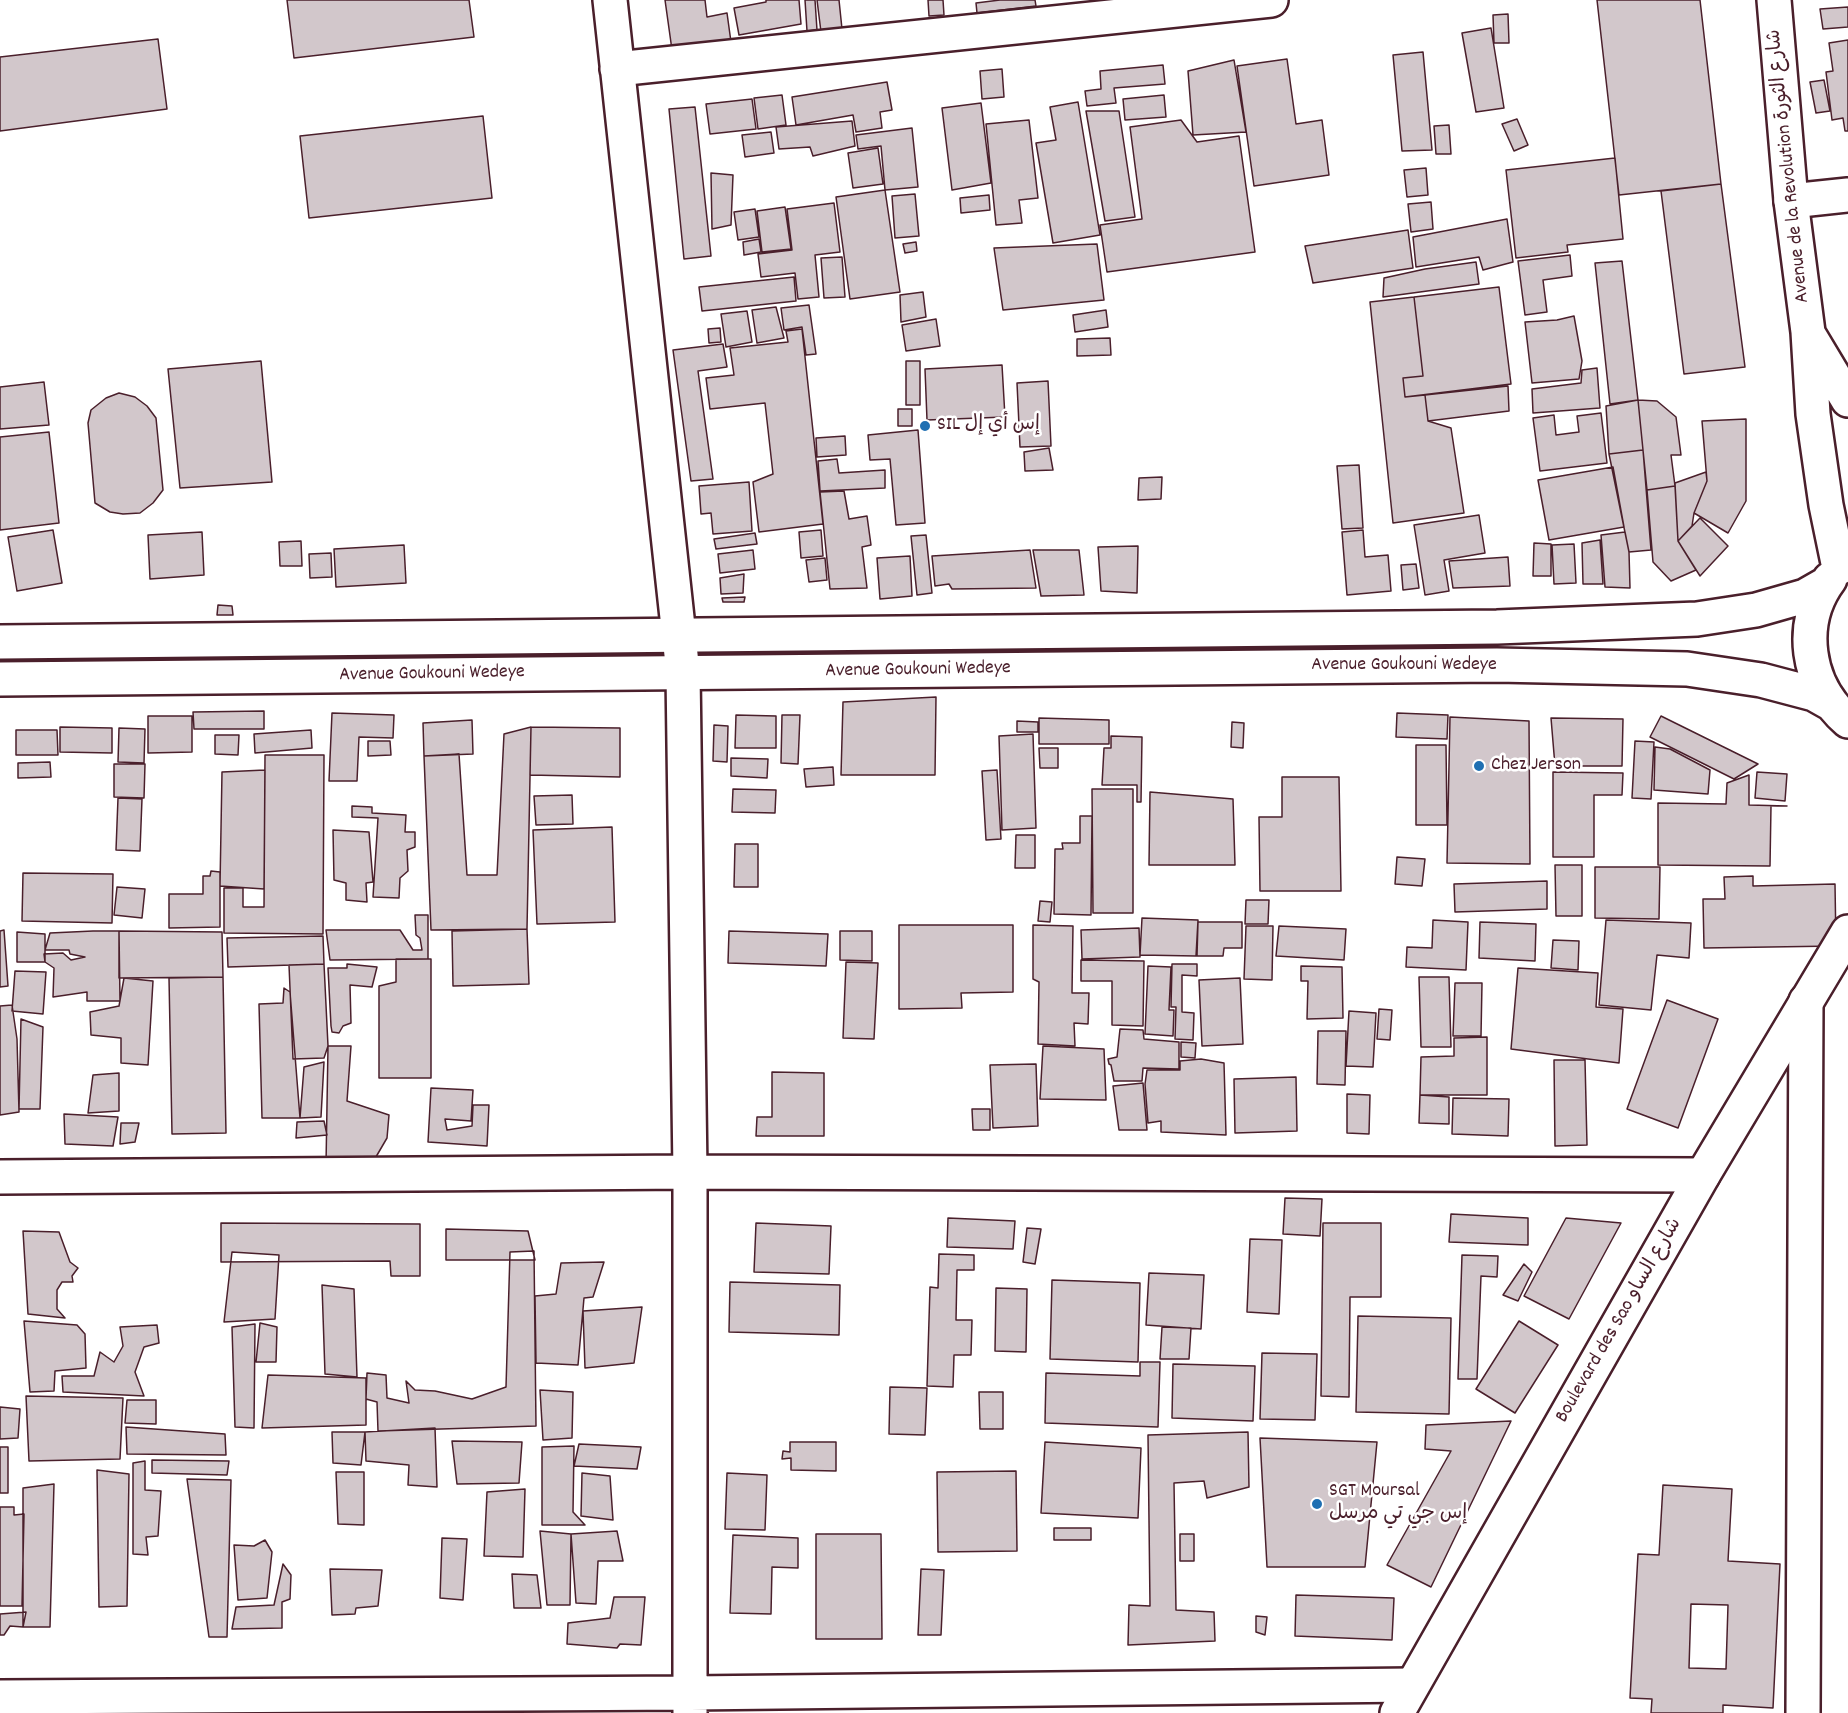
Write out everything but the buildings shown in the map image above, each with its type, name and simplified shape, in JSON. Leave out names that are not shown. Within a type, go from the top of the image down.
[{"type":"street","points":[[610,0],[682,673],[690,1172],[690,1703]]},
{"type":"street","points":[[617,69],[1271,0]]},
{"type":"street","name":"Avenue de la Revolution شارع الثورة","points":[[1774,0],[1791,201],[1808,332],[1813,414],[1838,571]]},
{"type":"street","points":[[1791,201],[1848,195]]},
{"type":"street","name":"Avenue de la Revolution شارع الثورة","points":[[1808,332],[1848,400]]},
{"type":"street","points":[[1838,571],[1815,606],[1810,631],[1810,657],[1818,680],[1843,718]]},
{"type":"street","name":"Avenue Goukouni Wedeye","points":[[0,642],[1497,627],[1697,619],[1756,610],[1805,596],[1838,571]]},
{"type":"street","name":"Avenue Goukouni Wedeye","points":[[0,679],[1497,665],[1687,669],[1761,680],[1814,694],[1843,718]]},
{"type":"street","name":"Boulevard des Sao شارع الساو","points":[[1397,1713],[1703,1175],[1848,932]]},
{"type":"street","points":[[1803,1713],[1806,1000]]},
{"type":"street","points":[[0,1177],[690,1172],[1703,1175]]},
{"type":"street","points":[[0,1697],[690,1703],[1412,1685]]},
{"type":"place","name":"SIL إس أي إل","points":[[925,426]]},
{"type":"place","name":"Chez Jerson","points":[[1479,766]]},
{"type":"place","name":"SGT Moursal إس جي تي مرسل","points":[[1317,1504]]}]
